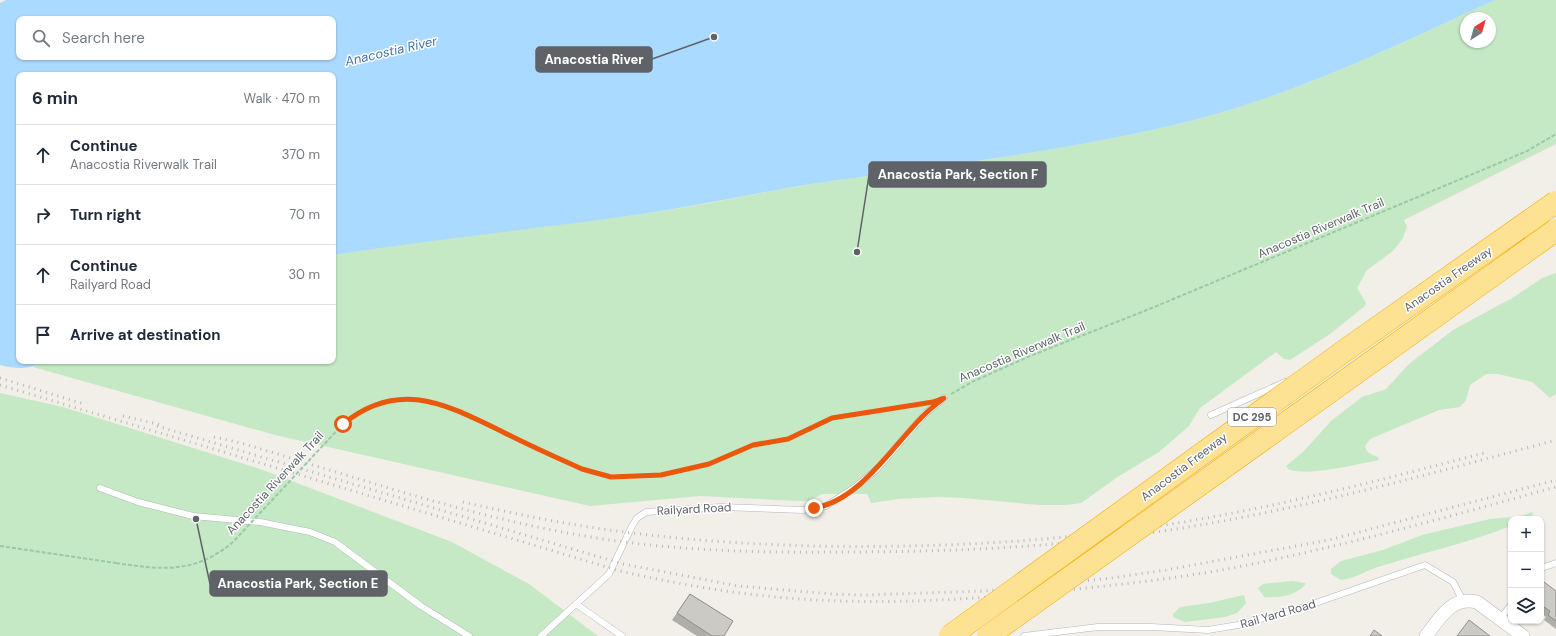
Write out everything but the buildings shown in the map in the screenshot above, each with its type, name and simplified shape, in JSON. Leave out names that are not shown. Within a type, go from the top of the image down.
[{"type":"highway","name":"Anacostia Freeway","points":[[950,636],[1346,349],[1556,202]]},
{"type":"highway","name":"Anacostia Freeway","points":[[988,636],[1556,230]]},
{"type":"street","points":[[1426,636],[1446,610],[1456,603],[1463,601],[1477,602],[1523,636]]},
{"type":"lane","points":[[1306,371],[1346,349]]},
{"type":"lane","points":[[1211,415],[1292,378]]},
{"type":"lane","name":"Railyard Road","points":[[541,636],[609,574],[632,526],[637,518],[646,512],[721,507],[803,510],[826,506],[854,488],[876,470],[925,414],[944,398]]},
{"type":"lane","points":[[100,488],[138,502],[193,516],[260,522],[310,532],[335,542],[422,606],[469,636]]},
{"type":"lane","points":[[1544,567],[1556,563]]},
{"type":"lane","name":"Rail Yard Road","points":[[1024,636],[1098,627],[1151,627],[1208,630],[1238,625],[1301,608],[1425,565],[1453,582],[1463,601]]},
{"type":"lane","points":[[576,604],[622,636]]},
{"type":"lane","points":[[1500,619],[1508,608]]},
{"type":"path","name":"Anacostia Riverwalk Trail","points":[[0,546],[116,563],[169,569],[200,562],[223,550],[233,542],[343,424],[364,409],[376,404],[400,399],[421,399],[449,406],[591,473],[611,477],[661,475],[709,464],[753,445],[788,439],[825,420],[842,415],[933,402],[944,398],[974,380],[1147,310],[1492,166],[1527,151],[1556,134]]},
{"type":"green space","points":[[1495,0],[1556,0],[1556,144],[1404,220],[1407,227],[1403,238],[1393,251],[1367,270],[1357,288],[1366,303],[1365,306],[1330,334],[1290,360],[1284,359],[1276,352],[1200,408],[1189,426],[1159,452],[1119,476],[1081,503],[1067,505],[1039,505],[938,497],[898,499],[871,503],[867,494],[822,494],[808,501],[700,496],[590,506],[275,435],[33,367],[39,364],[336,364],[336,255],[413,243],[677,209],[810,184],[968,162],[1104,140],[1149,131],[1233,109],[1310,82],[1460,16],[1460,48],[1496,48],[1496,12],[1469,12]]},
{"type":"green space","points":[[1556,273],[1556,394],[1550,398],[1532,382],[1498,374],[1486,374],[1470,385],[1466,400],[1460,407],[1439,410],[1370,439],[1365,446],[1370,453],[1378,457],[1379,460],[1319,471],[1307,472],[1288,469],[1286,466],[1303,452],[1331,421],[1362,397],[1386,389],[1409,364],[1453,330],[1514,297],[1542,278]]},
{"type":"green space","points":[[0,393],[63,407],[260,469],[452,542],[529,584],[598,636],[0,636]]},
{"type":"green space","points":[[1532,512],[1533,514],[1531,516],[1521,516]]},
{"type":"green space","points":[[1508,517],[1508,527],[1462,543],[1378,567],[1350,578],[1341,580],[1331,574],[1331,569],[1341,561],[1383,550],[1422,535],[1490,519]]},
{"type":"green space","points":[[1292,581],[1305,583],[1305,585],[1296,592],[1286,596],[1276,597],[1264,597],[1258,588],[1263,584]]},
{"type":"green space","points":[[1244,595],[1246,603],[1237,613],[1225,617],[1185,622],[1173,617],[1173,614],[1180,607],[1209,603]]},
{"type":"water","points":[[6,0],[1495,0],[1469,12],[1460,12],[1460,16],[1384,51],[1310,82],[1233,109],[1149,131],[1059,148],[810,184],[655,212],[413,243],[336,255],[336,72],[16,72],[16,364],[38,364],[23,368],[0,365],[0,3]]},
{"type":"railway","points":[[0,378],[84,404]]},
{"type":"railway","points":[[0,385],[620,571],[711,589],[798,599],[830,601],[927,601],[991,597],[1125,584],[1176,577],[1227,569],[1310,552],[1474,510],[1556,487]]},
{"type":"railway","points":[[123,416],[162,425]]},
{"type":"railway","points":[[157,426],[623,564],[738,586],[831,594],[864,595],[985,591],[1112,578],[1166,570],[1329,540],[1556,480]]},
{"type":"railway","points":[[214,437],[241,443],[408,494],[536,527],[642,544],[706,550],[802,552],[875,552],[999,548],[1122,537],[1163,531],[1213,523],[1312,503],[1410,479],[1556,440]]},
{"type":"railway","points":[[463,502],[568,524],[690,539],[809,546],[989,543],[1106,533],[1203,519],[1346,488],[1488,452]]},
{"type":"place","name":"Anacostia River","points":[[714,37]]},
{"type":"place","name":"Anacostia Park, Section F","points":[[857,252]]},
{"type":"place","name":"Anacostia Park, Section E","points":[[196,519]]},
{"type":"route","points":[[343,424],[364,409],[376,404],[408,398],[421,399],[449,406],[591,473],[601,476],[621,478],[661,475],[709,464],[753,445],[797,436],[825,420],[842,415],[933,402],[944,398],[925,414],[876,470],[854,488],[826,506],[814,508]]}]
